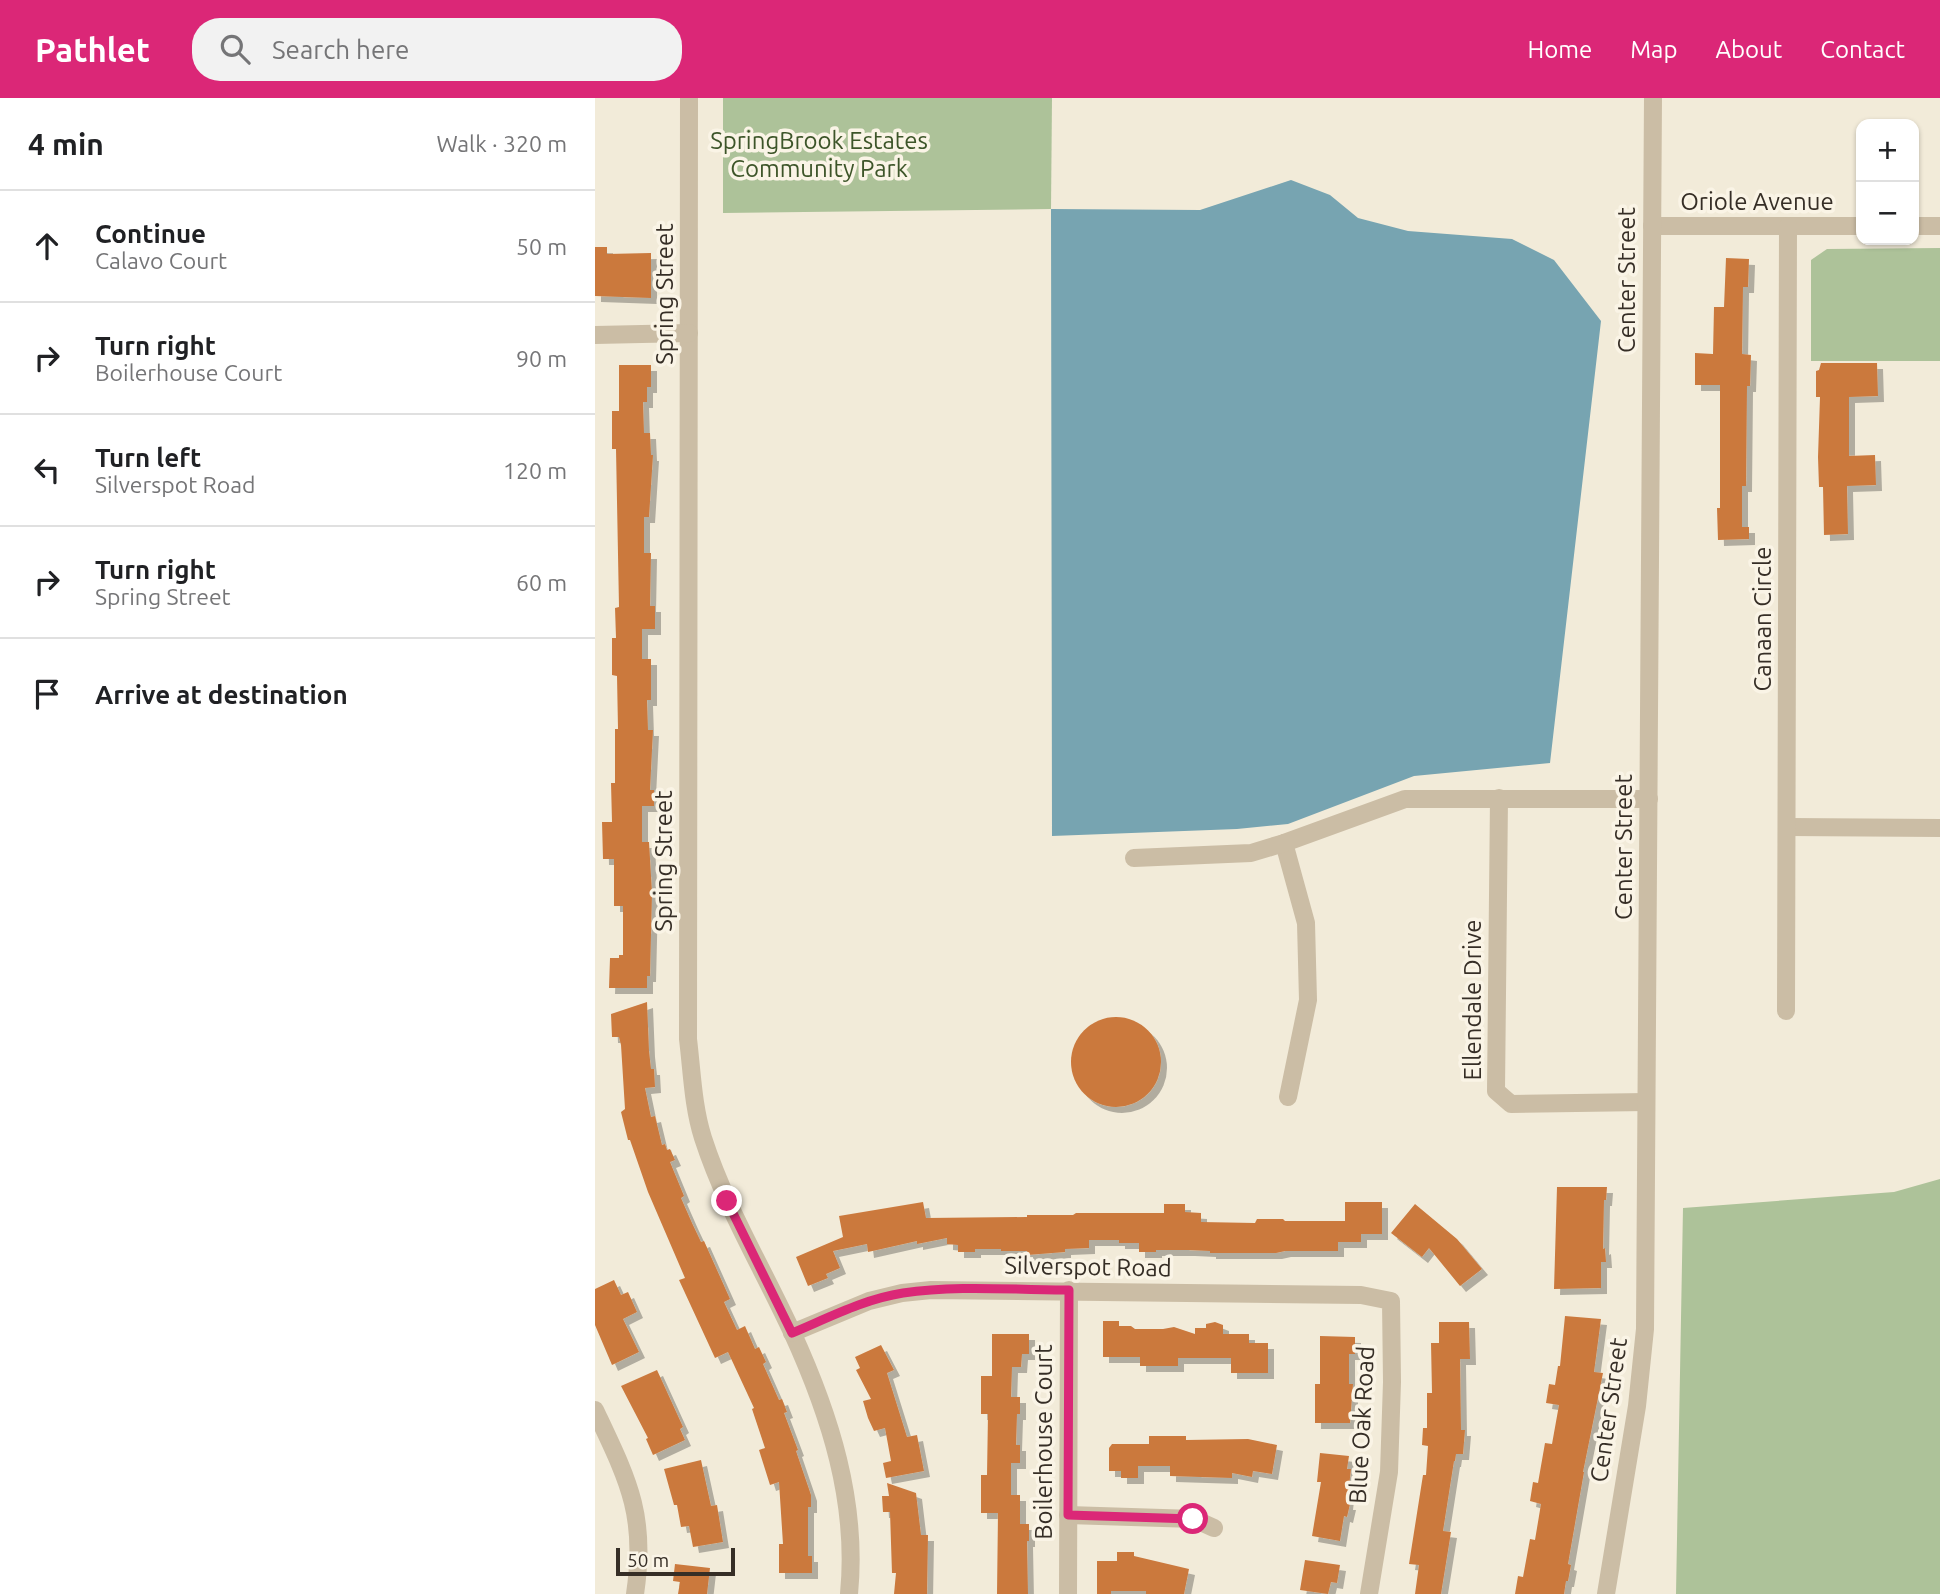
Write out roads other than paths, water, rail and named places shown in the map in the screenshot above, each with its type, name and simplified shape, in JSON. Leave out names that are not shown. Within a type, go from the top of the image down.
[{"type":"street","name":"Spring Street","points":[[689,98],[688,1039],[695,1103],[702,1135],[714,1169],[792,1333],[832,1432],[842,1470],[851,1546],[849,1594]]},
{"type":"street","name":"Center Street","points":[[1606,1594],[1642,1367],[1645,1329],[1653,98]]},
{"type":"street","name":"Oriole Avenue","points":[[1652,226],[1856,226]]},
{"type":"street","name":"Canaan Circle","points":[[1786,1011],[1788,226]]},
{"type":"street","points":[[1919,226],[1940,226]]},
{"type":"street","points":[[595,335],[689,333]]},
{"type":"street","name":"Ellendale Drive","points":[[1499,798],[1496,1091],[1511,1104],[1646,1102]]},
{"type":"street","points":[[1134,858],[1251,853],[1405,799],[1649,799]]},
{"type":"street","points":[[1788,827],[1940,828]]},
{"type":"street","points":[[1284,843],[1306,923],[1308,1000],[1288,1097]]},
{"type":"street","name":"Silverspot Road","points":[[792,1333],[869,1301],[902,1293],[931,1290],[1361,1295],[1391,1301]]},
{"type":"street","name":"Boilerhouse Court","points":[[1068,1594],[1069,1290]]},
{"type":"street","name":"Blue Oak Road","points":[[1369,1594],[1389,1472],[1391,1301]]},
{"type":"street","points":[[595,1410],[627,1478],[639,1524],[640,1560],[635,1594]]},
{"type":"street","points":[[1068,1515],[1193,1519],[1215,1528]]},
{"type":"water","points":[[1291,180],[1330,195],[1358,218],[1408,231],[1512,239],[1554,260],[1601,321],[1550,763],[1414,776],[1288,824],[1237,829],[1052,836],[1051,209],[1200,210]]},
{"type":"park label","name":"SpringBrook Estates Community Park","points":[[819,155]]}]
